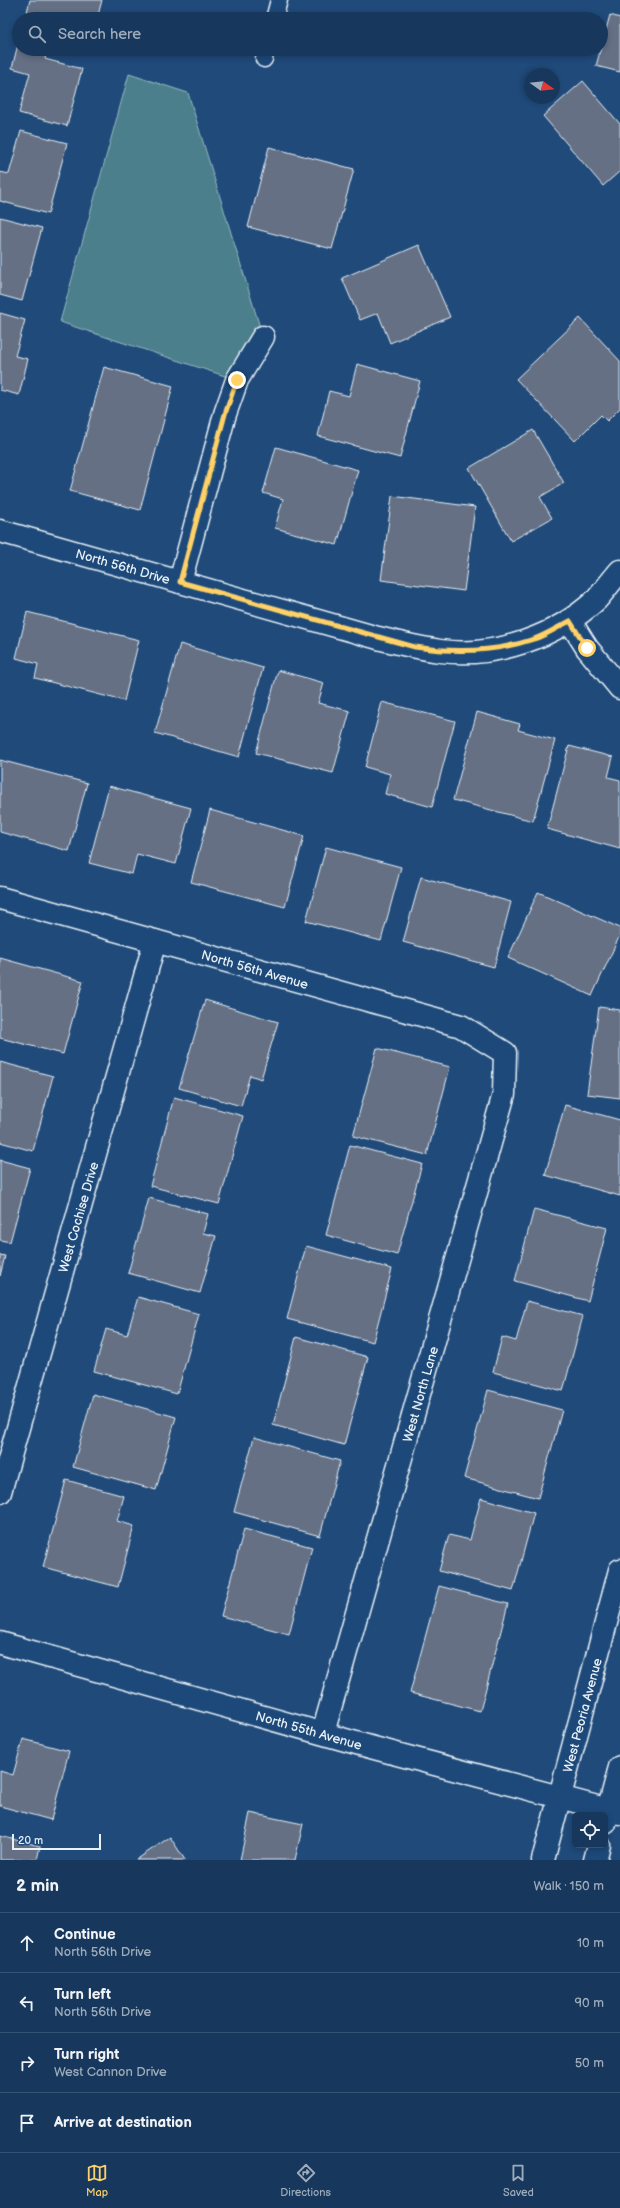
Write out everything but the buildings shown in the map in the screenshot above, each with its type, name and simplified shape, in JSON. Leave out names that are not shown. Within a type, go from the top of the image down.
[{"type":"street","points":[[180,582],[225,414],[237,380],[263,337]]},
{"type":"street","name":"North 56th Drive","points":[[0,531],[378,638],[415,647],[442,651],[503,647],[535,639],[570,621],[597,598],[620,571]]},
{"type":"street","points":[[570,621],[587,648],[620,688]]},
{"type":"street","name":"North 56th Avenue","points":[[0,898],[461,1026],[505,1053]]},
{"type":"street","name":"West Cochise Drive","points":[[0,1492],[155,941]]},
{"type":"street","name":"West North Lane","points":[[323,1733],[504,1094],[505,1053]]},
{"type":"street","name":"West Peoria Avenue","points":[[544,1860],[620,1570]]},
{"type":"street","name":"North 55th Avenue","points":[[0,1643],[560,1798],[611,1815]]},
{"type":"street","points":[[611,1815],[620,1768]]},
{"type":"street","points":[[595,1860],[598,1848]]},
{"type":"lane","points":[[276,12],[279,0]]},
{"type":"green space","points":[[129,74],[188,93],[263,337],[237,380],[60,322]]},
{"type":"route","points":[[237,380],[225,414],[180,582],[415,647],[442,651],[503,647],[535,639],[570,621],[587,648]]}]
